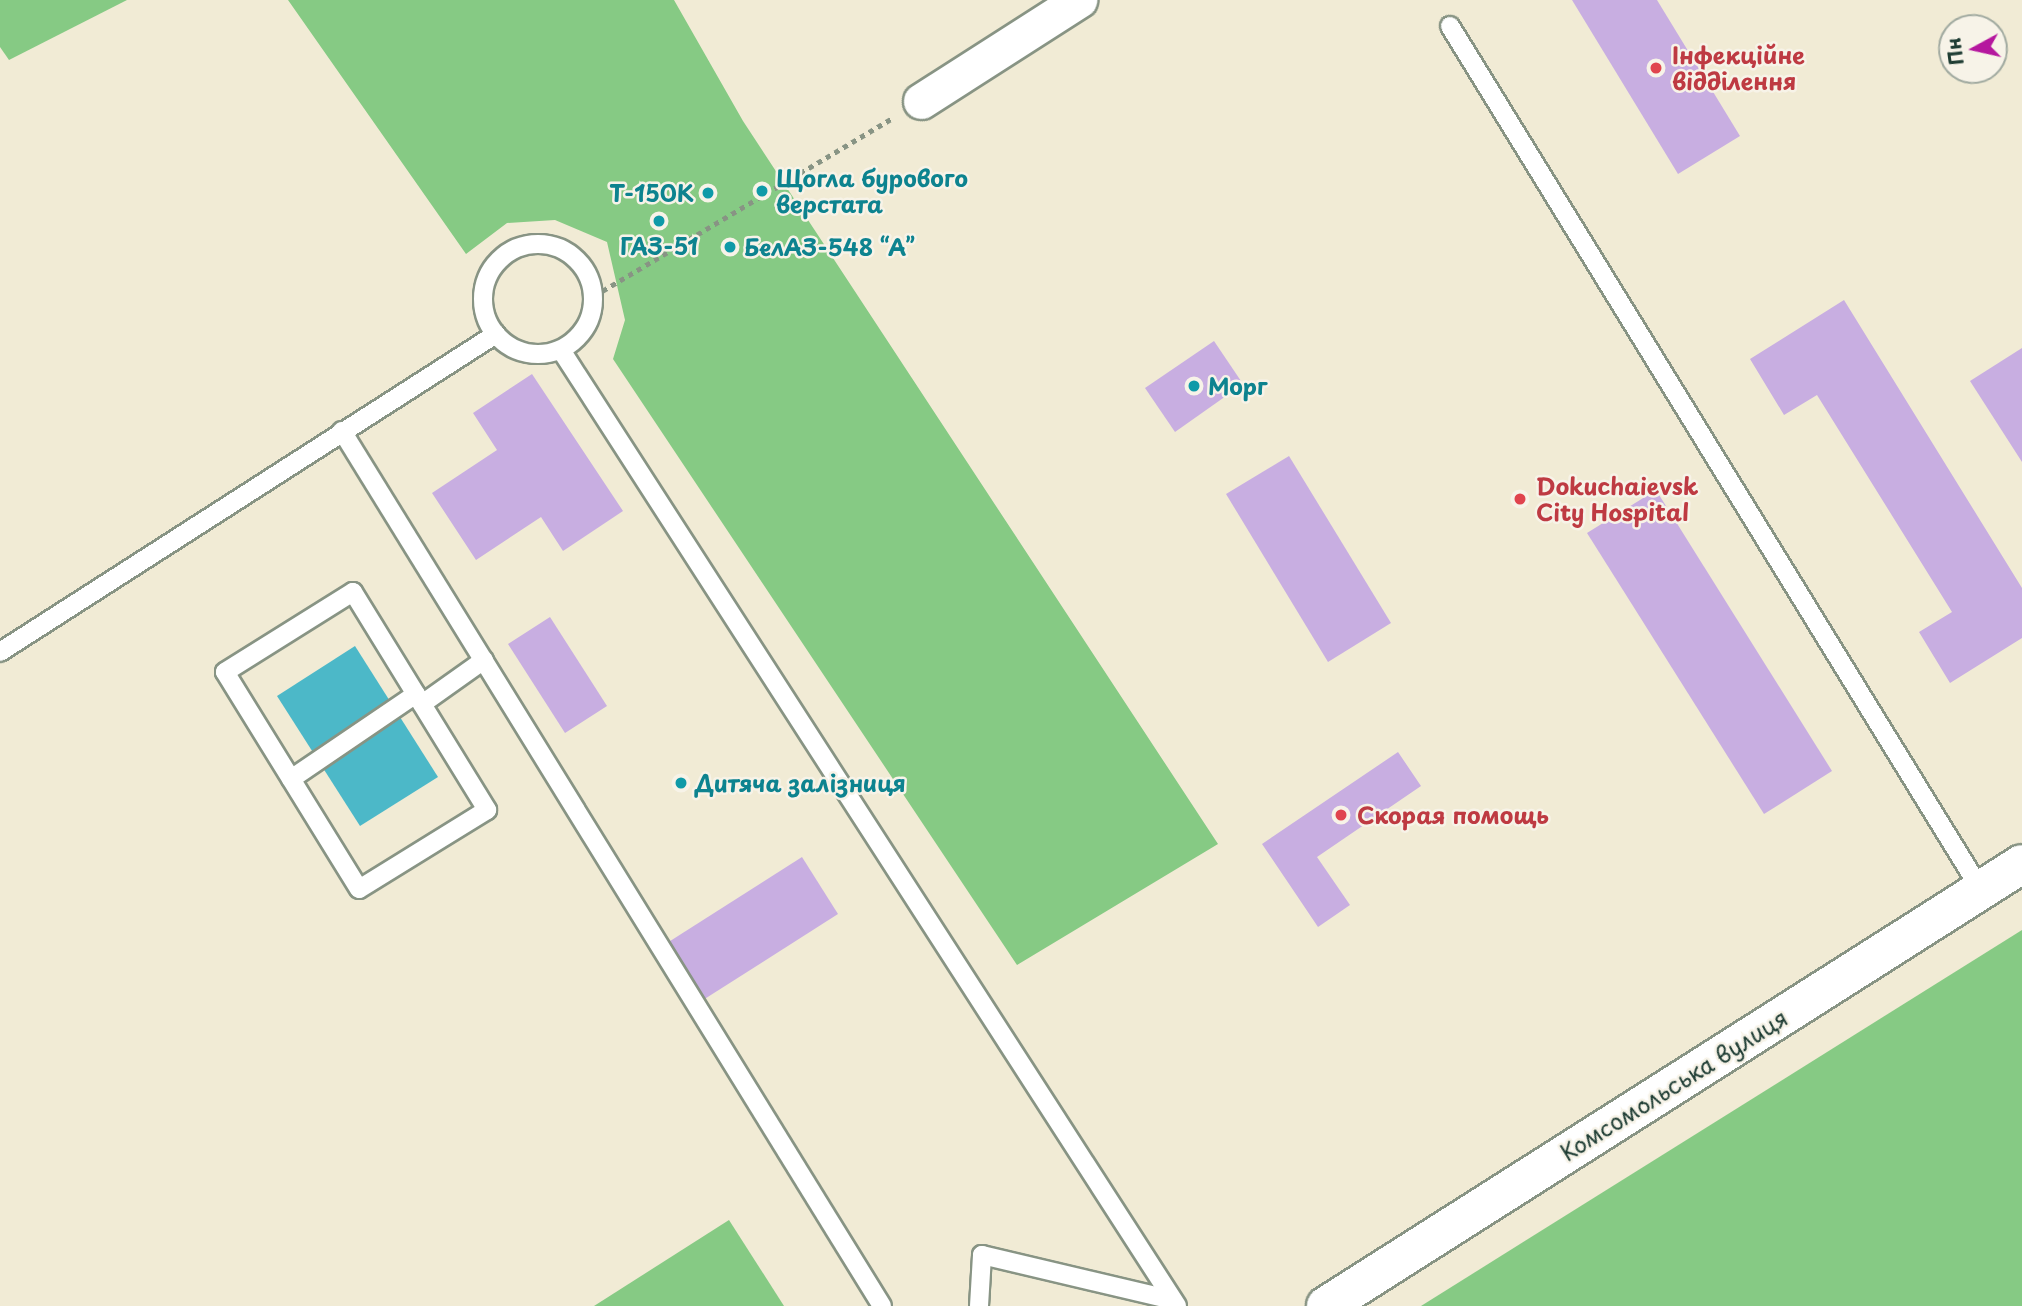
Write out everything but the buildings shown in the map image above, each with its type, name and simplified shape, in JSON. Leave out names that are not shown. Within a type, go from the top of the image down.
[{"type":"street","points":[[921,101],[1079,0]]},
{"type":"street","name":"Комсомольська вулиця","points":[[1326,1306],[2022,864]]},
{"type":"lane","points":[[1450,26],[1981,890]]},
{"type":"lane","points":[[527,245],[564,250],[579,261],[594,296],[585,328],[561,350],[526,353],[496,334],[483,299],[486,281],[495,264],[527,245]]},
{"type":"lane","points":[[0,652],[496,334]]},
{"type":"lane","points":[[561,350],[1175,1303]]},
{"type":"lane","points":[[342,431],[883,1306]]},
{"type":"lane","points":[[353,592],[414,701],[487,810],[359,889],[299,774],[225,672],[353,592]]},
{"type":"lane","points":[[299,774],[484,660]]},
{"type":"lane","points":[[979,1306],[982,1255],[1175,1303]]},
{"type":"path","points":[[594,296],[921,101]]},
{"type":"green space","points":[[0,0],[127,0],[9,60],[0,47]]},
{"type":"green space","points":[[288,0],[674,0],[743,121],[1218,844],[1017,965],[613,359],[625,320],[607,242],[555,220],[507,223],[466,254]]},
{"type":"green space","points":[[2022,930],[2022,1306],[1421,1306]]},
{"type":"green space","points":[[729,1220],[784,1306],[594,1306]]},
{"type":"water","points":[[355,646],[438,777],[360,826],[277,696]]},
{"type":"place","name":"Інфекційне відділення","points":[[1656,68]]},
{"type":"place","name":"Щогла бурового верстата","points":[[762,191]]},
{"type":"place","name":"Т-150К","points":[[708,193]]},
{"type":"place","name":"ГАЗ-51","points":[[659,221]]},
{"type":"place","name":"БелАЗ-548 “А”","points":[[730,247]]},
{"type":"place","name":"Морг","points":[[1194,386]]},
{"type":"place","name":"Dokuchaievsk City Hospital","points":[[1520,499]]},
{"type":"place","name":"Дитяча залізниця","points":[[681,783]]},
{"type":"place","name":"Скорая помощь","points":[[1341,815]]}]
